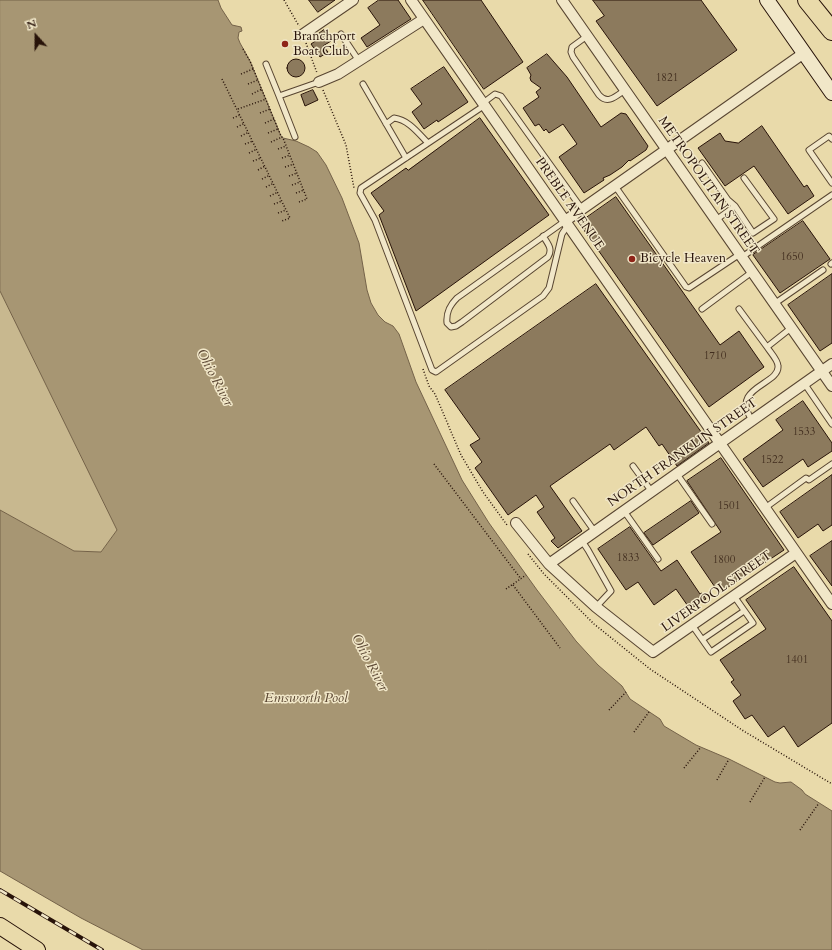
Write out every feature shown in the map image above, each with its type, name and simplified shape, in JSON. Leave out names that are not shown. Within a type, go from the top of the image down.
[{"type":"highway","points":[[807,0],[832,31]]},
{"type":"highway","points":[[812,0],[832,31]]},
{"type":"main road","points":[[767,0],[832,93]]},
{"type":"main road","points":[[0,926],[37,950]]},
{"type":"street","points":[[302,35],[353,0]]},
{"type":"street","name":"PREBLE AVENUE","points":[[411,0],[832,604]]},
{"type":"street","name":"METROPOLITAN STREET","points":[[562,0],[832,386]]},
{"type":"street","points":[[319,82],[338,74],[427,22]]},
{"type":"street","points":[[567,223],[582,209],[804,53]]},
{"type":"street","name":"NORTH FRANKLIN STREET","points":[[549,564],[832,364]]},
{"type":"street","points":[[516,523],[549,564],[596,607]]},
{"type":"street","name":"LIVERPOOL STREET","points":[[596,607],[653,652],[796,553]]},
{"type":"lane","points":[[341,34],[359,61]]},
{"type":"lane","points":[[587,36],[572,47],[571,52],[599,95],[602,99],[613,99],[625,90]]},
{"type":"lane","points":[[266,64],[295,138]]},
{"type":"lane","points":[[279,96],[319,82]]},
{"type":"lane","points":[[363,84],[406,158]]},
{"type":"lane","points":[[567,223],[562,234],[549,288],[542,296],[436,372],[432,370],[375,220],[360,192],[361,188],[484,104],[495,94],[501,96],[582,209]]},
{"type":"lane","points":[[386,124],[394,118],[402,119],[410,124],[428,143]]},
{"type":"lane","points":[[832,139],[829,136],[809,150],[832,183]]},
{"type":"lane","points":[[702,163],[728,200],[735,206],[753,233],[774,219],[744,178]]},
{"type":"lane","points":[[615,186],[686,287],[689,288],[741,256],[832,195]]},
{"type":"lane","points":[[716,220],[735,206]]},
{"type":"lane","points":[[543,236],[551,248],[548,257],[456,326],[451,327],[447,323],[446,317],[448,309],[457,298],[543,236],[567,223]]},
{"type":"lane","points":[[774,304],[823,270]]},
{"type":"lane","points":[[702,309],[752,272]]},
{"type":"lane","points":[[739,309],[767,347],[778,363],[779,367],[777,372],[758,388],[746,401],[745,407],[752,420]]},
{"type":"lane","points":[[767,347],[791,328]]},
{"type":"lane","points":[[804,383],[832,424]]},
{"type":"lane","points":[[765,508],[806,478],[809,480],[832,464]]},
{"type":"lane","points":[[633,466],[652,492]]},
{"type":"lane","points":[[677,474],[712,524]]},
{"type":"lane","points":[[573,501],[595,532]]},
{"type":"lane","points":[[624,511],[658,559]]},
{"type":"lane","points":[[582,541],[611,591],[596,607]]},
{"type":"lane","points":[[692,625],[711,652],[753,623],[734,596]]},
{"type":"lane","points":[[703,640],[744,611]]},
{"type":"path","points":[[243,49],[258,80],[304,190],[307,199],[299,202]]},
{"type":"path","points":[[241,74],[253,69]]},
{"type":"path","points":[[222,79],[245,123],[290,218],[282,221]]},
{"type":"path","points":[[248,84],[258,80]]},
{"type":"path","points":[[252,94],[262,90]]},
{"type":"path","points":[[238,109],[266,99]]},
{"type":"path","points":[[260,113],[270,109]]},
{"type":"path","points":[[233,118],[240,115]]},
{"type":"path","points":[[265,123],[274,119]]},
{"type":"path","points":[[237,127],[245,123]]},
{"type":"path","points":[[268,133],[278,129]]},
{"type":"path","points":[[241,136],[249,132]]},
{"type":"path","points":[[271,142],[282,137]]},
{"type":"path","points":[[245,144],[253,141]]},
{"type":"path","points":[[278,149],[286,146]]},
{"type":"path","points":[[249,153],[257,149]]},
{"type":"path","points":[[282,158],[290,155]]},
{"type":"path","points":[[253,161],[261,158]]},
{"type":"path","points":[[285,167],[294,164]]},
{"type":"path","points":[[258,170],[265,166]]},
{"type":"path","points":[[289,176],[297,173]]},
{"type":"path","points":[[262,179],[270,175]]},
{"type":"path","points":[[292,185],[300,182]]},
{"type":"path","points":[[266,187],[274,184]]},
{"type":"path","points":[[296,193],[304,190]]},
{"type":"path","points":[[270,196],[278,192]]},
{"type":"path","points":[[274,204],[282,201]]},
{"type":"path","points":[[278,213],[286,210]]},
{"type":"path","points":[[434,464],[522,579]]},
{"type":"path","points":[[544,574],[594,624],[650,669],[742,730],[832,784]]},
{"type":"path","points":[[506,589],[526,575]]},
{"type":"path","points":[[513,584],[560,648]]},
{"type":"path","points":[[609,710],[626,692]]},
{"type":"path","points":[[634,732],[649,712]]},
{"type":"path","points":[[684,768],[701,747]]},
{"type":"path","points":[[717,780],[729,759]]},
{"type":"path","points":[[750,802],[765,777]]},
{"type":"path","points":[[800,830],[819,803]]},
{"type":"shaded area","points":[[0,291],[117,530],[101,552],[74,551],[0,510]]},
{"type":"water","name":"Emsworth Pool","points":[[0,0],[218,0],[221,8],[232,25],[241,27],[242,31],[239,32],[238,38],[250,61],[281,136],[283,138],[296,141],[317,152],[326,165],[342,198],[359,243],[367,290],[371,303],[378,315],[385,322],[393,326],[399,334],[416,382],[462,480],[489,523],[537,590],[576,641],[598,665],[622,686],[630,699],[660,719],[664,726],[696,745],[729,759],[775,782],[791,782],[805,794],[832,811],[832,950],[143,950],[81,918],[0,871],[0,510],[74,551],[101,552],[117,530],[0,291]]},
{"type":"building","points":[[309,0],[335,0],[318,12]]},
{"type":"building","points":[[379,0],[398,0],[411,19],[367,47],[361,38],[380,25],[368,8]]},
{"type":"building","points":[[423,0],[481,0],[523,62],[484,89]]},
{"type":"building","points":[[593,0],[701,0],[737,50],[657,106],[596,21],[604,16]]},
{"type":"building","points":[[324,30],[331,41],[323,46],[328,52],[320,57],[311,44],[320,38],[317,35]]},
{"type":"building","points":[[547,54],[567,77],[601,127],[621,113],[626,114],[648,146],[646,150],[630,161],[629,160],[610,175],[603,178],[604,180],[584,193],[559,157],[577,144],[563,124],[549,133],[546,129],[544,131],[539,124],[535,126],[523,108],[539,97],[536,92],[541,88],[531,81],[531,75],[527,68]]},
{"type":"building","points":[[296,59],[302,62],[305,68],[302,74],[296,77],[290,74],[287,68],[290,62]]},
{"type":"building","points":[[444,67],[468,102],[438,122],[437,120],[424,129],[412,112],[422,104],[411,89]]},
{"type":"building","points":[[313,90],[318,100],[305,106],[301,95]]},
{"type":"building","points":[[480,118],[549,215],[416,311],[379,215],[384,211],[371,193],[406,168],[408,170]]},
{"type":"building","points":[[762,126],[804,187],[807,185],[814,196],[788,214],[754,166],[725,186],[698,148],[720,133],[725,141],[738,143]]},
{"type":"building","points":[[616,197],[720,345],[739,331],[764,367],[709,407],[579,223]]},
{"type":"building","points":[[803,221],[830,259],[780,293],[753,255]]},
{"type":"building","points":[[832,274],[832,343],[820,351],[788,305]]},
{"type":"building","points":[[596,284],[709,443],[677,466],[662,444],[659,446],[646,427],[614,450],[610,444],[550,486],[582,531],[558,548],[551,541],[555,538],[537,512],[544,507],[536,495],[508,515],[475,468],[482,462],[470,445],[480,439],[445,390]]},
{"type":"building","points":[[803,401],[832,443],[832,451],[808,467],[803,459],[763,487],[743,459],[783,430],[776,420]]},
{"type":"building","points":[[721,458],[784,550],[719,593],[691,552],[721,532],[687,481]]},
{"type":"building","points":[[832,475],[832,525],[823,531],[818,524],[798,538],[780,512]]},
{"type":"building","points":[[691,501],[699,513],[653,545],[644,533]]},
{"type":"building","points":[[630,527],[661,571],[677,560],[700,594],[702,593],[706,599],[690,609],[676,589],[654,605],[638,582],[626,590],[598,549]]},
{"type":"building","points":[[832,541],[832,586],[810,556]]},
{"type":"building","points":[[794,567],[832,621],[832,723],[798,747],[784,726],[768,737],[752,715],[745,719],[733,701],[741,695],[731,682],[734,680],[720,660],[766,629],[746,600]]},
{"type":"railway","points":[[0,890],[102,950]]},
{"type":"place","name":"Branchport Boat Club","points":[[285,44]]},
{"type":"place","name":"Bicycle Heaven","points":[[632,259]]},
{"type":"water label","name":"Ohio River","points":[[214,378]]},
{"type":"water label","name":"Ohio River","points":[[369,663]]}]
